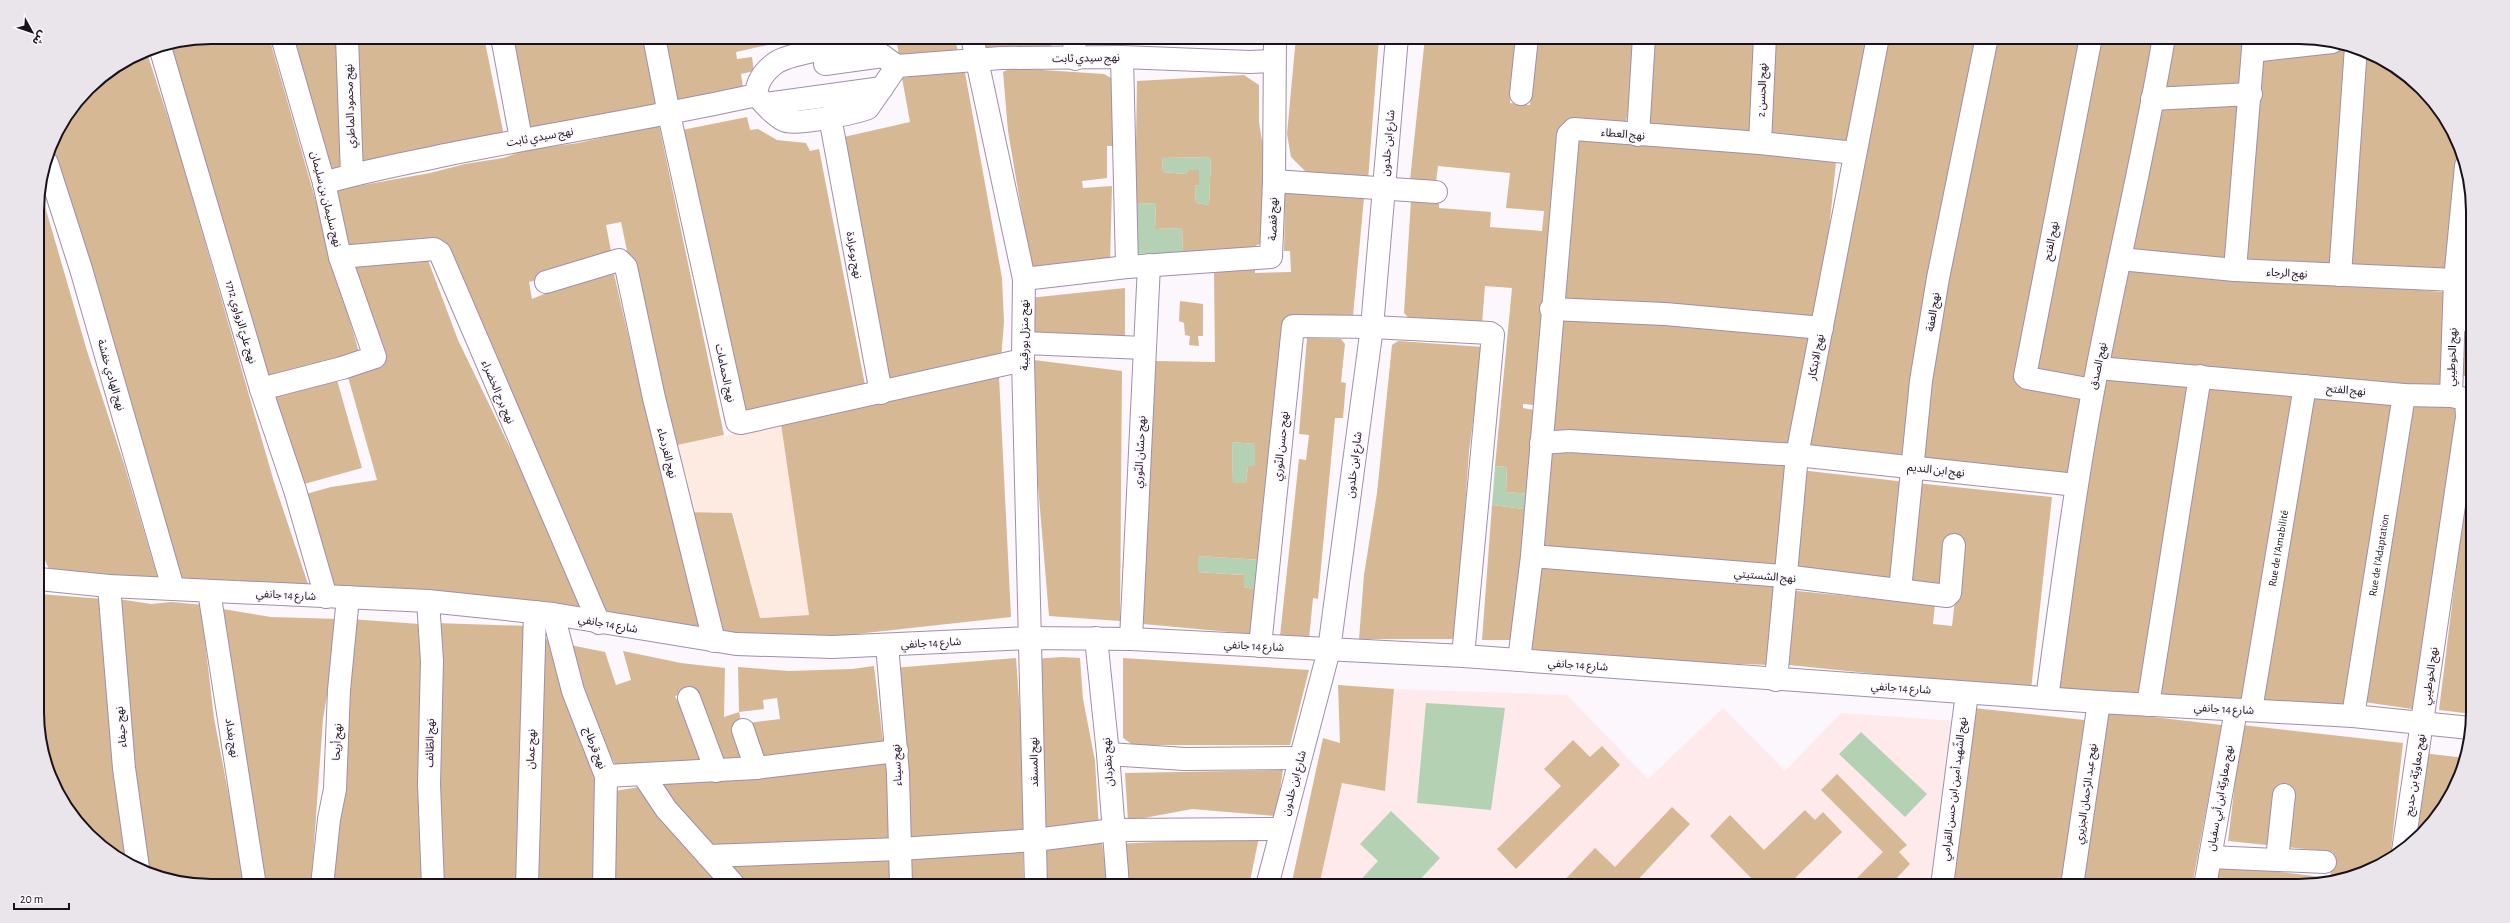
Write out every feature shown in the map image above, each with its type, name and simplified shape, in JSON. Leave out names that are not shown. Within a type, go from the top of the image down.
[{"type":"street","name":"نهج سليمان بن سليمان","points":[[261,388],[374,359],[340,257],[324,183],[284,44]]},
{"type":"street","name":"نهج محمود الماطري","points":[[347,44],[352,175]]},
{"type":"street","points":[[503,44],[520,139]]},
{"type":"street","name":"نهج الحمامات","points":[[655,44],[668,114],[737,422],[741,423],[881,393],[1024,351],[1144,348]]},
{"type":"street","points":[[813,44],[865,44],[890,61],[882,88],[868,108],[830,117],[786,121],[761,92],[778,61],[813,44]]},
{"type":"street","name":"نهج منزل بورقيبة","points":[[973,44],[1024,279],[1024,351],[1031,638]]},
{"type":"street","points":[[1074,44],[1075,59]]},
{"type":"street","name":"نهج قفصة","points":[[1149,265],[1271,257],[1274,181],[1275,44]]},
{"type":"street","name":"شارع ابن خلدون","points":[[1268,879],[1329,650],[1372,327],[1396,44]]},
{"type":"street","points":[[1521,94],[1526,44]]},
{"type":"street","points":[[1638,135],[1644,44]]},
{"type":"street","name":"نهج الحسن 2","points":[[1760,143],[1765,44]]},
{"type":"street","name":"نهج الابتكار","points":[[1776,680],[1784,576],[1796,455],[1877,44]]},
{"type":"street","name":"نهج العفة","points":[[1900,590],[1921,381],[1938,278],[1986,44]]},
{"type":"street","name":"نهج الفتح","points":[[2090,44],[2025,376],[2027,378],[2093,390]]},
{"type":"street","name":"نهج الصدق","points":[[2047,698],[2076,486],[2093,390],[2163,44]]},
{"type":"street","points":[[2235,270],[2251,94],[2253,44]]},
{"type":"street","name":"نهج عليّ الزواوي 1712","points":[[161,52],[261,388],[295,490],[326,597]]},
{"type":"street","points":[[2340,275],[2356,54]]},
{"type":"street","name":"نهج سيدي ثابت","points":[[324,183],[352,175],[520,139],[668,114],[761,92],[819,65],[890,61],[1122,57],[1274,61]]},
{"type":"street","points":[[1122,57],[1127,267]]},
{"type":"street","points":[[761,92],[882,88]]},
{"type":"street","points":[[2152,99],[2251,94]]},
{"type":"street","name":"نهج بوعرادة","points":[[830,117],[881,393]]},
{"type":"street","name":"نهج العطاء","points":[[1519,660],[1532,556],[1551,309],[1568,135],[1574,130],[1760,143],[1855,153]]},
{"type":"street","name":"نهج الهادي خفشة","points":[[49,170],[81,269],[173,588]]},
{"type":"street","points":[[1274,181],[1436,192]]},
{"type":"street","name":"نهج الخوطيبي","points":[[2466,200],[2466,224],[2455,280],[2463,320],[2451,396],[2466,399]]},
{"type":"street","name":"نهج برج الخضراء","points":[[340,257],[434,249],[440,253],[599,623]]},
{"type":"street","name":"نهج الرجاء","points":[[2120,259],[2235,270],[2455,280]]},
{"type":"street","name":"نهج الغردماء","points":[[546,282],[619,260],[624,264],[654,398],[714,641]]},
{"type":"street","points":[[1024,279],[1149,265]]},
{"type":"street","name":"نهج حسّان النّوري","points":[[1132,639],[1144,348],[1149,265]]},
{"type":"street","points":[[1551,309],[1665,314],[1822,328]]},
{"type":"street","name":"نهج حسن النّوري","points":[[1260,646],[1291,328],[1295,325],[1372,327]]},
{"type":"street","points":[[1372,327],[1490,333],[1493,335],[1463,656]]},
{"type":"street","name":"نهج الفتح","points":[[2098,368],[2404,395],[2451,396]]},
{"type":"street","points":[[2148,705],[2200,376]]},
{"type":"street","name":"Rue de l'Amabilité","points":[[2244,710],[2305,386]]},
{"type":"street","name":"Rue de l'Adaptation","points":[[2353,716],[2404,395]]},
{"type":"street","name":"نهج ابن النديم","points":[[1541,443],[1569,441],[1796,455],[2076,486]]},
{"type":"street","name":"نهج الخوطيبي","points":[[2423,723],[2466,443]]},
{"type":"street","name":"نهج الشستيتي","points":[[1532,556],[1784,576],[1900,590],[1949,594],[1954,545]]},
{"type":"street","name":"شارع 14 جانفي","points":[[44,575],[109,586],[173,588],[326,597],[428,600],[544,613],[714,641],[794,646],[887,645],[1031,638],[1132,639],[1463,656],[1776,680],[2100,702],[2353,716],[2466,728]]},
{"type":"street","name":"نهج حيفاء","points":[[109,586],[124,768],[137,862]]},
{"type":"street","name":"نهج بغداد","points":[[209,590],[253,879]]},
{"type":"street","name":"نهج أريحا","points":[[323,879],[329,819],[335,789],[339,690],[348,597]]},
{"type":"street","name":"نهج الطّائف","points":[[428,600],[432,661],[429,784],[433,879]]},
{"type":"street","name":"نهج قرطاج","points":[[544,613],[606,776],[604,879]]},
{"type":"street","name":"نهج عمان","points":[[527,879],[544,613]]},
{"type":"street","name":"نهج المسقد","points":[[1031,638],[1036,879]]},
{"type":"street","name":"نهج بنقردان","points":[[1096,638],[1108,754],[1117,879]]},
{"type":"street","name":"نهج سيناء","points":[[887,645],[897,751],[901,879]]},
{"type":"street","name":"نهج الشّهيد أمين ابن حسن القرامي","points":[[1943,879],[1967,693]]},
{"type":"street","points":[[689,698],[716,771]]},
{"type":"street","name":"نهج عبد الرّحمان الجزيري","points":[[2073,879],[2100,702]]},
{"type":"street","name":"نهج معاويّة ابن أبي سفيان","points":[[2206,879],[2244,710]]},
{"type":"street","name":"نهج معاويّة بن حديج","points":[[2405,841],[2423,723]]},
{"type":"street","points":[[743,730],[756,768]]},
{"type":"street","points":[[606,776],[644,776],[756,768],[897,751]]},
{"type":"street","points":[[1108,754],[1185,759],[1300,758]]},
{"type":"street","points":[[644,776],[666,809],[729,879]]},
{"type":"street","points":[[2277,859],[2284,795]]},
{"type":"street","points":[[708,856],[900,849],[1036,840],[1113,830],[1281,829]]},
{"type":"street","points":[[2210,857],[2325,862]]},
{"type":"shaded area","points":[[781,424],[809,615],[760,618],[733,513],[686,512],[668,447]]},
{"type":"shaded area","points":[[1394,689],[1567,695],[1648,779],[1723,708],[1785,771],[1841,713],[1957,721],[1932,879],[1321,879],[1342,783],[1385,790]]},
{"type":"green space","points":[[1211,157],[1209,205],[1196,203],[1195,186],[1199,185],[1199,170],[1188,170],[1186,174],[1163,172],[1162,158]]},
{"type":"green space","points":[[1156,203],[1155,229],[1182,228],[1183,252],[1134,254],[1135,204]]},
{"type":"green space","points":[[1232,442],[1255,444],[1255,466],[1248,466],[1246,483],[1233,483]]},
{"type":"green space","points":[[1495,466],[1507,467],[1506,492],[1533,494],[1532,510],[1492,505]]},
{"type":"green space","points":[[1198,556],[1263,560],[1261,591],[1244,587],[1244,575],[1198,572]]},
{"type":"green space","points":[[1426,703],[1505,708],[1491,810],[1417,803]]},
{"type":"green space","points":[[1861,732],[1927,794],[1905,817],[1839,754]]},
{"type":"green space","points":[[1391,811],[1440,858],[1420,879],[1361,879],[1378,861],[1360,844]]},
{"type":"building","points":[[200,44],[271,44],[360,356],[262,384],[166,50],[178,47]]},
{"type":"building","points":[[288,44],[340,44],[348,170],[328,173]]},
{"type":"building","points":[[355,44],[485,44],[504,136],[358,169]]},
{"type":"building","points":[[506,44],[644,44],[656,107],[523,132]]},
{"type":"building","points":[[663,44],[772,44],[736,52],[737,59],[752,57],[754,71],[741,74],[743,87],[675,102]]},
{"type":"building","points":[[897,44],[956,44],[958,53],[916,60],[915,53],[899,55]]},
{"type":"building","points":[[975,44],[1051,44],[1052,56],[976,59]]},
{"type":"building","points":[[1295,44],[1378,44],[1368,180],[1309,175],[1291,157],[1287,134]]},
{"type":"building","points":[[1424,44],[1517,44],[1510,103],[1530,105],[1535,44],[1638,44],[1625,129],[1564,123],[1533,494],[1506,492],[1507,467],[1495,466],[1512,288],[1485,286],[1482,324],[1409,318],[1404,313],[1411,200],[1439,201],[1439,208],[1491,212],[1490,227],[1542,231],[1544,211],[1506,208],[1510,173],[1438,166],[1436,182],[1410,180]],"holes":[[[1523,404],[1534,405],[1534,410],[1523,408]]]},
{"type":"building","points":[[1651,44],[1761,44],[1758,141],[1641,134]]},
{"type":"building","points":[[1768,44],[1874,44],[1853,152],[1762,142]]},
{"type":"building","points":[[1879,44],[1983,44],[1912,465],[1799,453]]},
{"type":"building","points":[[1989,44],[2087,44],[2021,389],[2086,397],[2071,483],[1916,464]]},
{"type":"building","points":[[2092,44],[2155,44],[2088,388],[2027,377]]},
{"type":"building","points":[[2164,44],[2249,44],[2242,90],[2157,95]]},
{"type":"building","points":[[2337,48],[2352,53],[2335,274],[2240,268],[2258,56]]},
{"type":"building","points":[[2359,55],[2373,61],[2392,72],[2409,85],[2425,101],[2438,118],[2449,137],[2460,167],[2452,276],[2345,271]]},
{"type":"building","points":[[148,57],[178,148],[274,482],[311,593],[177,584],[50,167],[66,127],[85,101],[101,85],[118,72],[127,66]]},
{"type":"building","points":[[964,67],[1002,278],[1004,322],[1001,359],[887,383],[835,139],[910,122],[902,78]]},
{"type":"building","points":[[1011,68],[1104,74],[1113,79],[1114,146],[1107,146],[1107,178],[1082,181],[1083,188],[1112,186],[1110,265],[1032,273],[1008,131],[1003,72]]},
{"type":"building","points":[[1244,75],[1259,85],[1259,122],[1263,147],[1261,243],[1252,248],[1183,252],[1182,228],[1155,229],[1156,203],[1135,204],[1137,81]],"holes":[[[1211,157],[1209,205],[1196,203],[1195,186],[1199,185],[1199,170],[1188,170],[1186,174],[1163,172],[1162,158]]]},
{"type":"building","points":[[2246,97],[2230,269],[2125,256],[2153,103]]},
{"type":"building","points":[[747,117],[750,130],[758,129],[777,140],[806,143],[810,151],[819,149],[866,390],[738,415],[682,130]]},
{"type":"building","points":[[659,125],[724,435],[668,447],[621,222],[606,225],[613,261],[529,282],[532,299],[563,286],[614,274],[653,443],[704,636],[611,622],[441,247],[347,251],[335,190],[430,173],[465,164],[503,158],[527,150],[578,143]]},
{"type":"building","points":[[1572,135],[1836,162],[1819,327],[1555,300]]},
{"type":"building","points":[[1285,193],[1364,198],[1353,316],[1285,317],[1263,560],[1198,556],[1198,572],[1244,575],[1244,587],[1261,591],[1252,634],[1143,624],[1155,361],[1215,362],[1214,272],[1255,269],[1255,273],[1291,272],[1290,251],[1284,251]],"holes":[[[1232,442],[1255,444],[1255,466],[1248,466],[1246,483],[1233,483]]]},
{"type":"building","points":[[44,203],[87,351],[124,464],[159,582],[50,572],[44,558]]},
{"type":"building","points":[[428,260],[458,340],[519,466],[585,616],[327,590],[299,496],[331,487],[377,480],[348,377],[383,365],[347,261]]},
{"type":"building","points":[[2121,263],[2453,293],[2444,392],[2104,365]]},
{"type":"building","points":[[1125,288],[1125,346],[1030,333],[1029,298]]},
{"type":"building","points":[[1180,301],[1203,304],[1203,336],[1198,336],[1199,346],[1189,345],[1190,336],[1185,335],[1184,323],[1179,321]]},
{"type":"building","points":[[1554,311],[1819,329],[1795,453],[1545,441]]},
{"type":"building","points":[[2466,325],[2466,376],[2461,376],[2458,326]]},
{"type":"building","points":[[1307,338],[1341,339],[1345,344],[1341,382],[1346,383],[1343,418],[1335,418],[1318,599],[1313,598],[1309,639],[1280,636],[1299,459],[1306,460],[1309,435],[1299,434]]},
{"type":"building","points":[[1398,341],[1483,347],[1469,451],[1456,639],[1359,639],[1364,575],[1377,493],[1392,345]]},
{"type":"building","points":[[1034,360],[1122,371],[1120,621],[1049,616],[1038,485]]},
{"type":"building","points":[[2102,374],[2195,380],[2144,698],[2051,693]]},
{"type":"building","points":[[999,376],[1011,617],[811,639],[721,638],[686,512],[732,513],[760,618],[809,615],[781,424]]},
{"type":"building","points":[[337,380],[362,468],[297,486],[272,398]]},
{"type":"building","points":[[2206,380],[2298,395],[2246,705],[2152,698]]},
{"type":"building","points":[[2308,392],[2398,401],[2348,713],[2257,705]]},
{"type":"building","points":[[2414,399],[2466,406],[2426,711],[2364,702]]},
{"type":"building","points":[[1543,446],[1793,457],[1782,574],[1534,555]]},
{"type":"building","points":[[1800,470],[1906,482],[1894,585],[1788,573]]},
{"type":"building","points":[[1916,483],[2052,497],[2031,690],[1780,664],[1788,590],[1935,605],[1933,624],[1952,626],[1962,537],[1949,536],[1943,586],[1905,582]]},
{"type":"building","points":[[2466,491],[2466,713],[2439,710]]},
{"type":"building","points":[[1492,505],[1532,510],[1518,640],[1482,640]]},
{"type":"building","points":[[1533,562],[1781,579],[1772,665],[1521,657]]},
{"type":"building","points":[[44,594],[103,599],[128,858],[101,838],[85,822],[72,805],[61,786],[53,766],[45,734]]},
{"type":"building","points":[[118,599],[151,604],[171,602],[204,605],[204,633],[214,718],[245,879],[189,878],[157,870],[144,865]]},
{"type":"building","points":[[217,608],[271,617],[340,619],[339,671],[327,695],[323,719],[312,879],[258,879]]},
{"type":"building","points":[[350,619],[420,624],[425,879],[326,879]]},
{"type":"building","points":[[436,623],[527,626],[520,879],[435,879]]},
{"type":"building","points":[[539,638],[551,640],[595,763],[597,879],[532,879]]},
{"type":"building","points":[[565,644],[605,652],[616,685],[631,680],[623,651],[681,663],[725,668],[724,717],[739,712],[750,765],[717,767],[691,692],[675,696],[711,768],[620,773],[588,715]]},
{"type":"building","points":[[1062,657],[1080,658],[1083,699],[1095,761],[1099,829],[1044,834],[1033,659]]},
{"type":"building","points":[[1016,658],[1029,833],[906,843],[893,668]]},
{"type":"building","points":[[1123,658],[1309,670],[1290,745],[1133,745],[1123,738]]},
{"type":"building","points":[[874,666],[884,750],[758,762],[747,723],[780,719],[777,698],[763,700],[764,709],[739,712],[738,667],[789,671],[852,669]]},
{"type":"building","points":[[1338,685],[1394,689],[1385,791],[1342,783],[1321,879],[1293,879],[1323,738],[1340,743]]},
{"type":"building","points":[[1965,707],[2093,721],[2066,879],[1945,879]]},
{"type":"building","points":[[2101,711],[2222,725],[2193,879],[2076,879]]},
{"type":"building","points":[[2242,725],[2403,743],[2391,852],[2382,857],[2353,870],[2330,876],[2333,852],[2228,841]]},
{"type":"building","points":[[1573,740],[1590,757],[1602,746],[1620,765],[1516,869],[1497,849],[1561,786],[1544,769]]},
{"type":"building","points":[[2423,753],[2459,757],[2444,796],[2425,822],[2413,834]]},
{"type":"building","points":[[886,764],[892,841],[719,853],[659,785],[733,776]]},
{"type":"building","points":[[1283,770],[1276,816],[1192,809],[1128,821],[1125,773]]},
{"type":"building","points":[[1837,774],[1907,845],[1899,852],[1910,864],[1896,879],[1856,879],[1883,852],[1821,790]]},
{"type":"building","points":[[645,786],[722,879],[608,879],[609,792]]},
{"type":"building","points":[[1672,807],[1690,824],[1639,879],[1566,879],[1595,848],[1615,867]]},
{"type":"building","points":[[1805,810],[1815,820],[1823,812],[1842,832],[1794,879],[1752,879],[1710,836],[1730,815],[1764,850]]},
{"type":"building","points":[[1259,837],[1250,879],[1121,879],[1115,844]]},
{"type":"building","points":[[1102,843],[1107,879],[1041,879],[1041,847]]},
{"type":"building","points":[[1023,849],[1024,879],[908,879],[907,855]]},
{"type":"building","points":[[894,856],[895,879],[740,879],[726,862]]},
{"type":"building","points":[[2211,864],[2325,877],[2310,879],[2210,879]]}]
